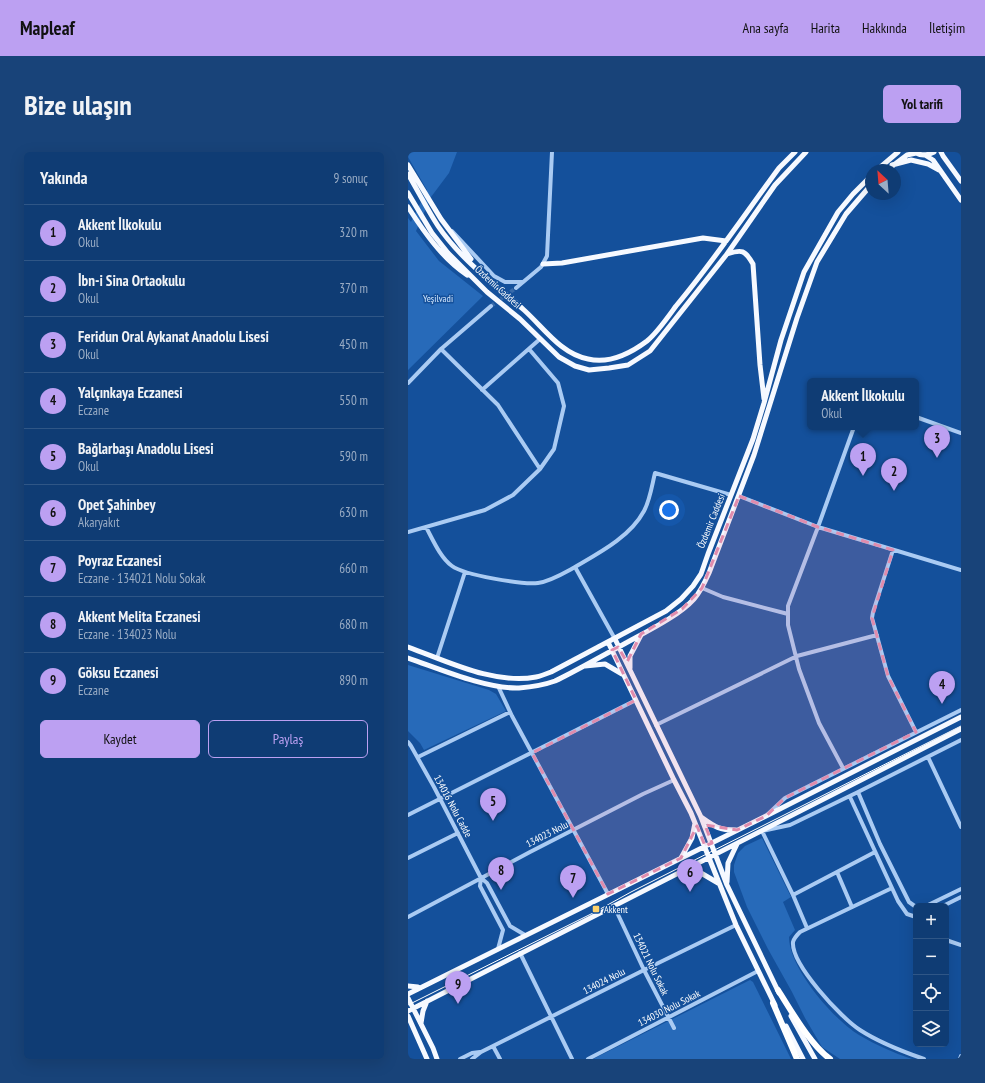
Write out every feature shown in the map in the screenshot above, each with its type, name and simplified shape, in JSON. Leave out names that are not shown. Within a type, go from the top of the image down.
[{"type":"highway","points":[[778,990],[811,1040],[818,1049],[830,1059]]},
{"type":"highway","points":[[774,1003],[797,1059]]},
{"type":"main road","name":"Özdemir Caddesi","points":[[408,174],[439,227],[455,247],[480,272],[525,311],[558,344],[579,357],[590,360],[609,359],[628,353],[648,340],[684,297],[726,242],[779,168],[795,152]]},
{"type":"main road","name":"Özdemir Caddesi","points":[[408,193],[432,233],[448,253],[476,281],[520,319],[558,357],[575,366],[589,370],[609,368],[628,365],[650,351],[727,254],[775,185],[806,152]]},
{"type":"main road","points":[[889,160],[893,152]]},
{"type":"main road","points":[[885,164],[898,152]]},
{"type":"main road","points":[[925,155],[934,152]]},
{"type":"main road","points":[[941,152],[961,181]]},
{"type":"main road","points":[[894,164],[907,155],[915,153],[925,155],[933,160],[961,200]]},
{"type":"main road","points":[[896,164],[911,160],[928,164],[941,171]]},
{"type":"main road","points":[[408,165],[441,219],[480,272]]},
{"type":"main road","name":"Özdemir Caddesi","points":[[408,647],[488,675],[518,678],[537,677],[551,672],[666,611],[681,599],[693,586],[701,574],[753,439],[781,340],[804,272],[838,212],[865,182]]},
{"type":"main road","name":"Özdemir Caddesi","points":[[408,658],[498,686],[519,688],[541,685],[555,681],[641,634],[682,609],[693,600],[702,588],[739,496],[754,455],[797,318],[817,262],[846,214],[865,192]]},
{"type":"main road","points":[[408,207],[427,236],[458,269],[476,281]]},
{"type":"main road","points":[[543,264],[562,263],[703,238],[726,242]]},
{"type":"main road","points":[[727,254],[738,250],[748,255],[753,264],[764,403]]},
{"type":"main road","points":[[630,669],[630,656],[641,634]]},
{"type":"main road","points":[[615,638],[701,817],[727,885],[778,990],[815,1059]]},
{"type":"main road","points":[[608,642],[695,822],[736,925],[803,1059]]},
{"type":"main road","points":[[582,666],[605,664],[624,675]]},
{"type":"main road","points":[[408,994],[961,717]]},
{"type":"main road","points":[[411,1009],[961,729]]},
{"type":"main road","points":[[701,817],[716,828],[724,830],[737,830]]},
{"type":"main road","points":[[681,858],[692,838],[695,822]]},
{"type":"main road","points":[[727,885],[728,863],[738,843]]},
{"type":"main road","points":[[684,871],[701,873],[719,883]]},
{"type":"main road","points":[[408,986],[423,986]]},
{"type":"main road","points":[[408,998],[411,1009],[421,1024],[437,1058]]},
{"type":"main road","points":[[421,1024],[427,1001]]},
{"type":"main road","points":[[408,1016],[427,1059]]},
{"type":"street","points":[[516,288],[541,267],[547,256],[552,152]]},
{"type":"street","points":[[441,219],[494,276],[505,282],[523,282]]},
{"type":"street","points":[[408,383],[441,349],[491,306]]},
{"type":"street","points":[[482,390],[540,339]]},
{"type":"street","points":[[441,349],[498,405],[540,469]]},
{"type":"street","points":[[408,532],[485,510],[513,495],[540,469],[554,449],[564,406],[558,383],[529,349]]},
{"type":"street","points":[[919,418],[961,433]]},
{"type":"street","points":[[843,768],[819,724],[799,669],[788,625],[788,606],[853,430]]},
{"type":"street","points":[[426,527],[438,548],[451,565],[465,572],[527,584],[540,583],[575,567],[604,550],[625,534],[644,511],[656,473],[731,495]]},
{"type":"street","points":[[739,496],[818,527],[961,570]]},
{"type":"street","points":[[893,550],[872,618],[888,676],[916,732]]},
{"type":"street","points":[[575,567],[615,638]]},
{"type":"street","points":[[437,658],[465,572]]},
{"type":"street","points":[[702,588],[723,596],[788,614]]},
{"type":"street","points":[[656,725],[796,656],[877,635]]},
{"type":"street","points":[[498,686],[510,712],[608,894]]},
{"type":"street","points":[[408,815],[636,700]]},
{"type":"street","points":[[766,816],[785,798],[961,710]]},
{"type":"street","points":[[418,758],[510,712]]},
{"type":"street","points":[[807,928],[762,831],[790,825],[850,797],[961,740]]},
{"type":"street","name":"134016 Nolu Cadde","points":[[408,742],[440,798],[481,878]]},
{"type":"street","points":[[928,757],[961,827]]},
{"type":"street","name":"134023 Nolu","points":[[408,917],[643,794],[674,780]]},
{"type":"street","points":[[858,792],[880,844],[909,902],[913,905]]},
{"type":"street","points":[[850,797],[903,910],[913,916]]},
{"type":"street","points":[[853,803],[861,800]]},
{"type":"street","points":[[408,858],[458,833]]},
{"type":"street","points":[[793,895],[875,852]]},
{"type":"street","points":[[837,872],[852,907]]},
{"type":"street","points":[[481,878],[487,883],[510,926],[525,935]]},
{"type":"street","points":[[481,878],[480,886],[503,930],[498,949]]},
{"type":"street","points":[[892,888],[807,928],[793,939],[793,944],[795,953],[804,971],[825,998],[858,1029],[888,1046],[924,1059]]},
{"type":"street","points":[[932,903],[961,889]]},
{"type":"street","points":[[949,903],[961,897]]},
{"type":"street","name":"134021 Nolu Sokak","points":[[614,906],[644,970],[674,1028]]},
{"type":"street","name":"134024 Nolu","points":[[472,1059],[481,1052],[736,925]]},
{"type":"street","points":[[949,941],[961,946]]},
{"type":"street","points":[[520,953],[572,1059]]},
{"type":"street","name":"134030 Nolu Sokak","points":[[588,1059],[758,971]]},
{"type":"street","points":[[493,1046],[500,1059]]},
{"type":"street","name":"134024 Nolu","points":[[460,1059],[472,1053],[481,1052]]},
{"type":"highlighted area","points":[[739,496],[818,527],[893,550],[872,618],[888,676],[916,732],[785,798],[766,816],[737,830],[705,825],[712,843],[705,846],[697,826],[681,858],[608,894],[532,753],[636,700],[612,650],[618,647],[627,662],[641,634],[682,609],[702,588]]},
{"type":"green space","name":"Yeşilvadi","points":[[408,152],[457,152],[449,173],[431,197],[416,231],[439,261],[483,296],[408,370],[408,218],[411,222],[427,190],[408,157]]},
{"type":"green space","points":[[408,665],[489,690],[496,694],[506,711],[424,750],[420,743],[408,731]]},
{"type":"green space","points":[[762,838],[791,897],[783,902],[795,930],[789,937],[791,949],[796,963],[814,992],[837,1017],[859,1035],[878,1045],[912,1059],[840,1059],[822,1047],[768,949],[747,907],[734,872],[734,865],[738,853],[745,846]]},
{"type":"green space","points":[[750,980],[753,982],[791,1059],[593,1059]]},
{"type":"tunnel","points":[[491,306],[516,288]]},
{"type":"tram line","points":[[408,1005],[961,726]]},
{"type":"place","name":"Feridun Oral Aykanat Anadolu Lisesi","points":[[937,458]]},
{"type":"place","name":"Akkent İlkokulu","points":[[863,476]]},
{"type":"place","name":"İbn-i Sina Ortaokulu","points":[[894,491]]},
{"type":"place","name":"Yalçınkaya Eczanesi","points":[[942,704]]},
{"type":"place","name":"Bağlarbaşı Anadolu Lisesi","points":[[493,821]]},
{"type":"place","name":"Akkent Melita Eczanesi","points":[[501,890]]},
{"type":"place","name":"Opet Şahinbey","points":[[690,892]]},
{"type":"place","name":"Poyraz Eczanesi","points":[[573,898]]},
{"type":"place","name":"Akkent","points":[[596,909]]},
{"type":"place","name":"Göksu Eczanesi","points":[[458,1004]]}]
